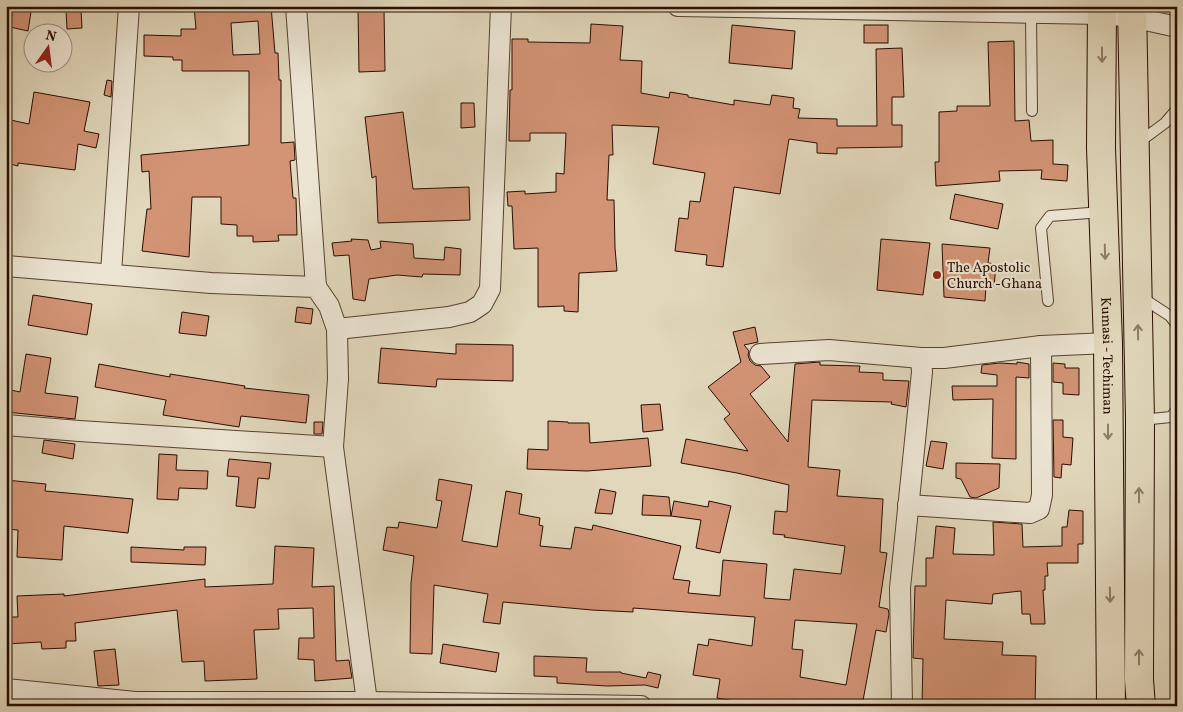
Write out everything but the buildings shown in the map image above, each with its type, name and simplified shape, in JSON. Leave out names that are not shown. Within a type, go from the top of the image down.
[{"type":"highway","name":"Kumasi - Techiman","points":[[1102,10],[1101,148],[1108,343],[1111,706]]},
{"type":"highway","points":[[1132,12],[1140,420],[1141,706]]},
{"type":"street","points":[[110,274],[129,6]]},
{"type":"street","points":[[296,6],[316,287],[329,306],[337,329],[338,379],[334,447],[367,702]]},
{"type":"street","points":[[337,329],[449,318],[470,312],[482,304],[490,289],[501,6]]},
{"type":"street","points":[[678,6],[1031,14],[1102,10],[1132,12],[1177,27]]},
{"type":"street","points":[[6,266],[211,283],[316,287]]},
{"type":"street","points":[[760,354],[829,350],[921,358],[944,358],[1041,346],[1108,343]]},
{"type":"street","points":[[908,505],[1030,513],[1039,509],[1042,495],[1041,346]]},
{"type":"street","points":[[902,706],[900,588],[922,372],[921,358]]},
{"type":"street","points":[[6,425],[334,447]]},
{"type":"street","points":[[6,689],[135,702],[367,702],[641,706]]},
{"type":"lane","points":[[1031,14],[1032,111]]},
{"type":"lane","points":[[1134,145],[1165,123],[1177,109]]},
{"type":"lane","points":[[1048,301],[1041,228],[1050,216],[1103,212]]},
{"type":"lane","points":[[1137,295],[1170,316],[1177,325]]},
{"type":"lane","points":[[1140,420],[1171,418],[1177,409]]},
{"type":"place","name":"The Apostolic Church -Ghana","points":[[937,275]]}]
